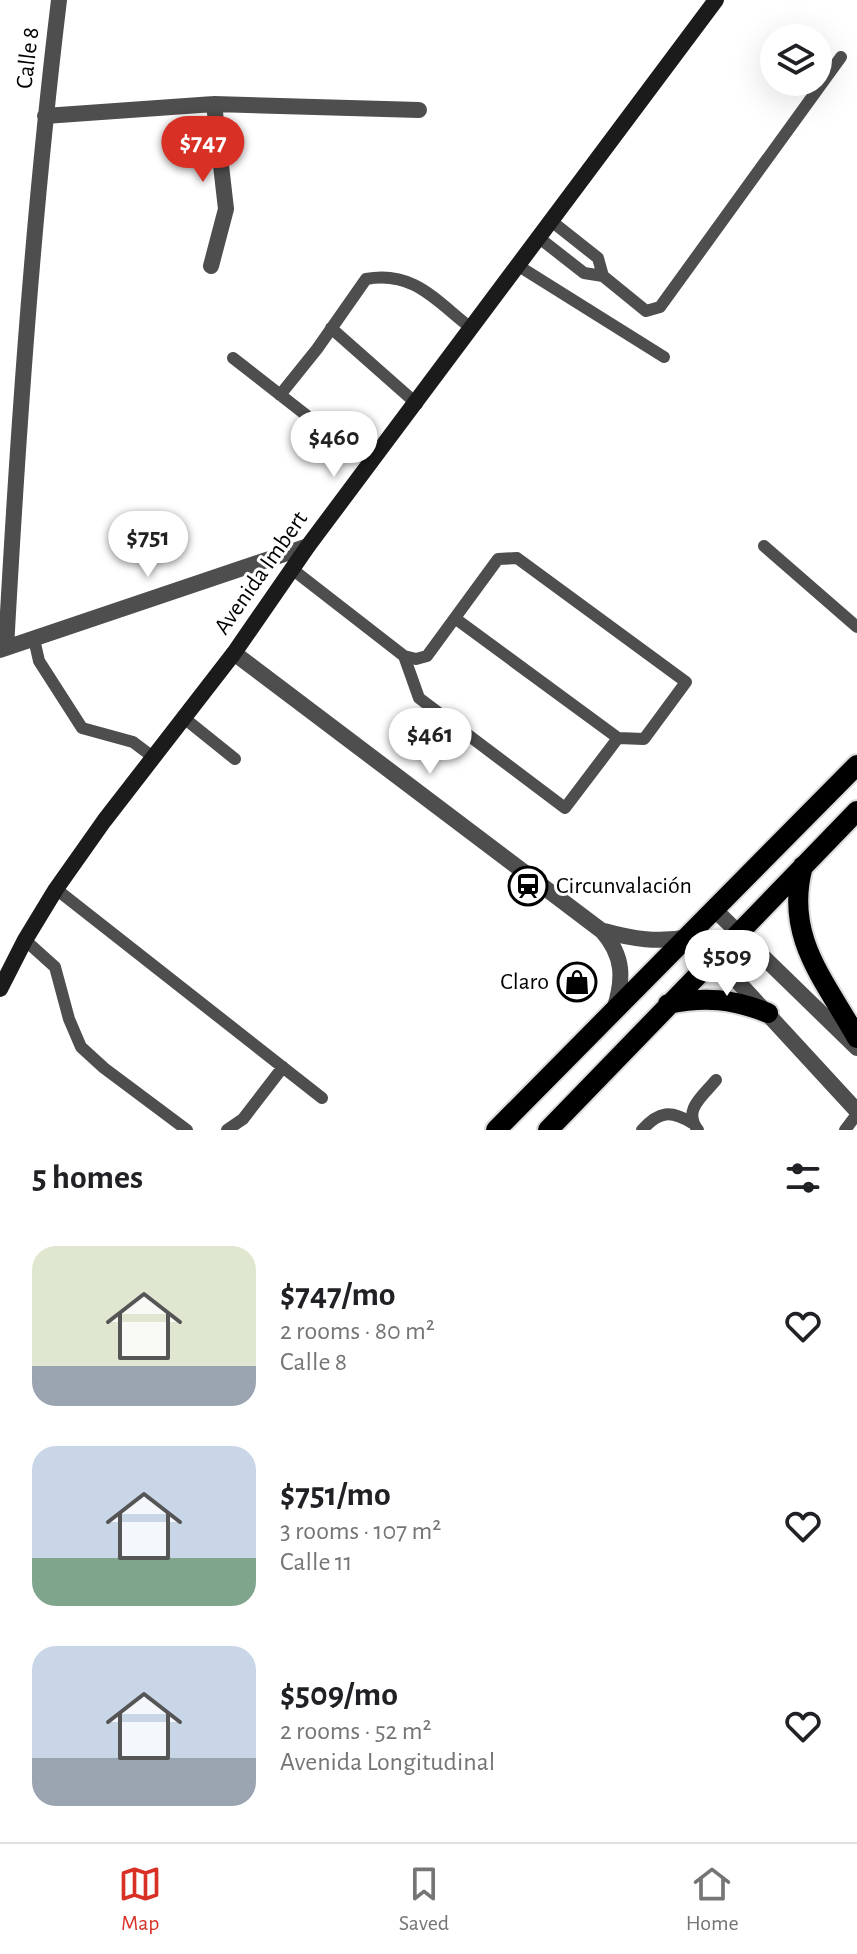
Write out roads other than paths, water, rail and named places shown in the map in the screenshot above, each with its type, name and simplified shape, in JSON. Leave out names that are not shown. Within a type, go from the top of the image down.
[{"type":"main road","name":"Avenida Imbert","points":[[0,989],[56,889],[716,0]]},
{"type":"main road","points":[[496,1130],[857,765]]},
{"type":"main road","points":[[548,1130],[857,811]]},
{"type":"main road","points":[[803,866],[796,901],[803,941],[857,1038]]},
{"type":"main road","points":[[668,1004],[719,998],[744,1003],[768,1013]]},
{"type":"street","name":"Calle 8","points":[[3,649],[9,440],[59,0]]},
{"type":"street","points":[[211,266],[226,209],[214,104]]},
{"type":"street","points":[[45,116],[214,104],[419,110]]},
{"type":"street","points":[[3,649],[308,546]]},
{"type":"street","points":[[234,653],[602,931],[614,944],[620,960],[622,977],[613,1012]]},
{"type":"street","points":[[714,909],[857,1048]]},
{"type":"street","points":[[602,931],[645,941],[667,941],[690,934],[715,955],[857,1112]]},
{"type":"lane","points":[[538,237],[584,273],[603,276],[646,311],[660,307],[841,57]]},
{"type":"lane","points":[[550,220],[598,258],[603,276]]},
{"type":"lane","points":[[517,265],[664,357]]},
{"type":"lane","points":[[280,395],[366,279],[384,277],[407,280],[471,328]]},
{"type":"lane","points":[[331,328],[417,404]]},
{"type":"lane","points":[[233,358],[306,415]]},
{"type":"lane","points":[[764,546],[857,627]]},
{"type":"lane","points":[[292,569],[404,656],[416,659],[427,656],[498,559],[517,558],[686,682],[644,739],[618,738],[456,619]]},
{"type":"lane","points":[[34,639],[39,661],[82,728],[133,742],[153,757]]},
{"type":"lane","points":[[404,656],[419,698],[565,808],[618,738]]},
{"type":"lane","points":[[184,718],[235,759]]},
{"type":"lane","points":[[56,889],[322,1098]]},
{"type":"lane","points":[[25,940],[55,967],[69,1019],[81,1047],[187,1130]]},
{"type":"lane","points":[[227,1130],[243,1119],[283,1067]]},
{"type":"lane","points":[[695,1126],[691,1114],[694,1106],[716,1080]]},
{"type":"lane","points":[[845,1130],[857,1112]]},
{"type":"lane","points":[[642,1130],[652,1119],[665,1114],[674,1114],[695,1126]]},
{"type":"place","name":"Circunvalación","points":[[528,886]]},
{"type":"place","name":"Claro","points":[[577,982]]}]
